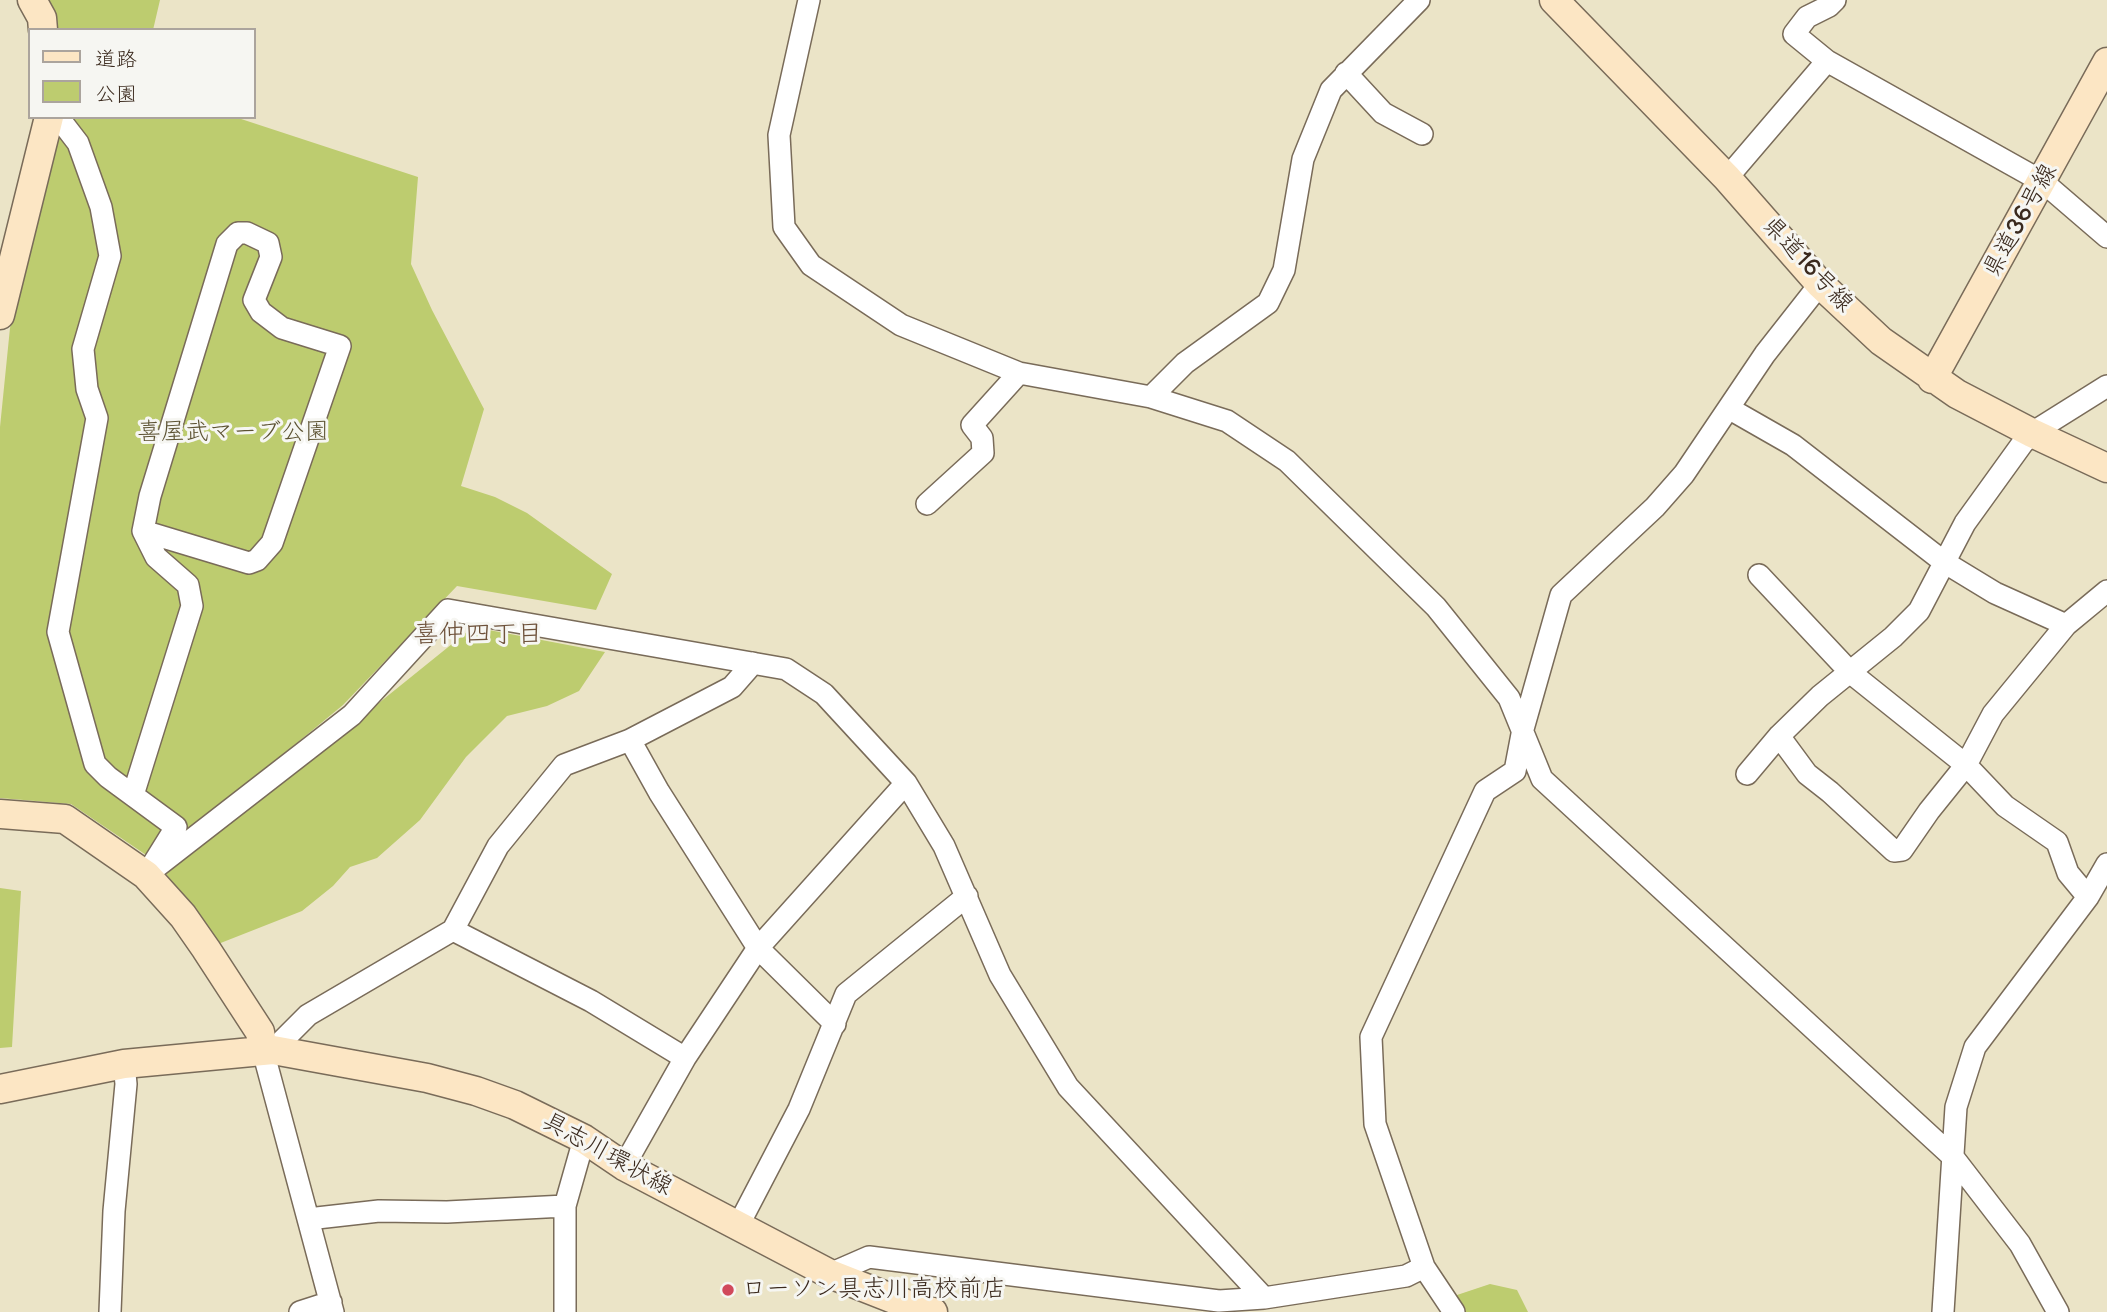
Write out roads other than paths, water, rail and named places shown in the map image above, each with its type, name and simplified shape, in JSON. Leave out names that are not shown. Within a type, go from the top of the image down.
[{"type":"main road","points":[[32,0],[42,18],[43,28]]},
{"type":"main road","name":"県道16号線","points":[[1554,0],[1727,178],[1820,284],[1881,341],[1932,379],[2032,433],[2107,468]]},
{"type":"main road","name":"県道36号線","points":[[1932,379],[2107,62]]},
{"type":"main road","points":[[0,315],[49,119]]},
{"type":"main road","points":[[0,814],[65,819],[146,875],[183,916],[260,1032],[268,1050]]},
{"type":"main road","name":"具志川環状線","points":[[0,1089],[124,1064],[268,1050],[427,1078],[515,1105],[584,1139],[625,1166],[830,1275],[933,1312]]},
{"type":"street","points":[[808,0],[779,135],[784,227],[811,265],[901,326],[1019,373],[1151,397],[1227,421],[1287,461],[1436,607],[1509,698],[1542,779],[1953,1157],[2020,1244],[2058,1312]]},
{"type":"street","points":[[1151,397],[1185,363],[1268,303],[1284,270],[1303,159],[1331,90],[1419,0]]},
{"type":"street","points":[[1835,0],[1807,17],[1794,34],[1827,61],[2043,182],[2107,237]]},
{"type":"street","points":[[1727,178],[1827,61]]},
{"type":"street","points":[[1346,73],[1383,113],[1422,134]]},
{"type":"street","points":[[60,119],[78,143],[101,207],[110,256],[83,349],[87,389],[97,418],[58,632],[95,764],[108,777],[176,827],[146,875]]},
{"type":"street","points":[[133,795],[192,607],[188,585],[156,557],[143,531],[154,483],[226,244],[238,233],[247,233],[268,243],[271,257],[254,300],[261,312],[282,328],[340,346],[272,543],[257,559],[249,563],[143,531]]},
{"type":"street","points":[[1454,1312],[1424,1267],[1375,1124],[1371,1037],[1485,791],[1516,771],[1522,729],[1561,595],[1655,507],[1684,474],[1765,354],[1820,284]]},
{"type":"street","points":[[928,504],[983,453],[982,438],[972,425],[1019,373]]},
{"type":"street","points":[[1747,774],[1779,736],[1820,696],[1851,673],[1919,611],[1972,513],[2015,452],[2032,433],[2107,386]]},
{"type":"street","points":[[1730,409],[1793,446],[1944,562],[1996,593],[2066,625]]},
{"type":"street","points":[[1759,575],[1851,673],[1966,765],[2005,806],[2057,842],[2068,873],[2088,897]]},
{"type":"street","points":[[1779,736],[1807,774],[1894,851],[1902,850],[1966,765],[1993,714],[2066,625],[2107,591]]},
{"type":"street","points":[[146,875],[352,715],[448,610],[786,669],[824,694],[906,783],[944,846],[1000,975],[1068,1087],[1264,1298]]},
{"type":"street","points":[[300,1312],[332,1307],[268,1050],[308,1015],[453,930],[498,846],[564,765],[630,740],[732,687],[753,663]]},
{"type":"street","points":[[630,740],[659,792],[758,948],[835,1024]]},
{"type":"street","points":[[625,1166],[685,1058],[758,948],[906,783]]},
{"type":"street","points":[[1943,1312],[1956,1107],[1975,1046],[2088,897],[2107,864]]},
{"type":"street","points":[[738,1226],[799,1109],[846,994],[967,896]]},
{"type":"street","points":[[453,930],[591,1001],[685,1058]]},
{"type":"street","points":[[110,1312],[114,1211],[126,1084],[124,1064]]},
{"type":"street","points":[[565,1312],[565,1206],[584,1139]]},
{"type":"street","points":[[308,1219],[379,1211],[447,1212],[565,1206]]},
{"type":"street","points":[[830,1275],[869,1257],[1219,1301],[1264,1298],[1406,1276],[1424,1267]]},
{"type":"place","name":"ローソン具志川高校前店","points":[[728,1290]]},
{"type":"district","name":"喜仲四丁目","points":[[478,635]]},
{"type":"park label","name":"喜屋武マーブ公園","points":[[233,433]]}]
